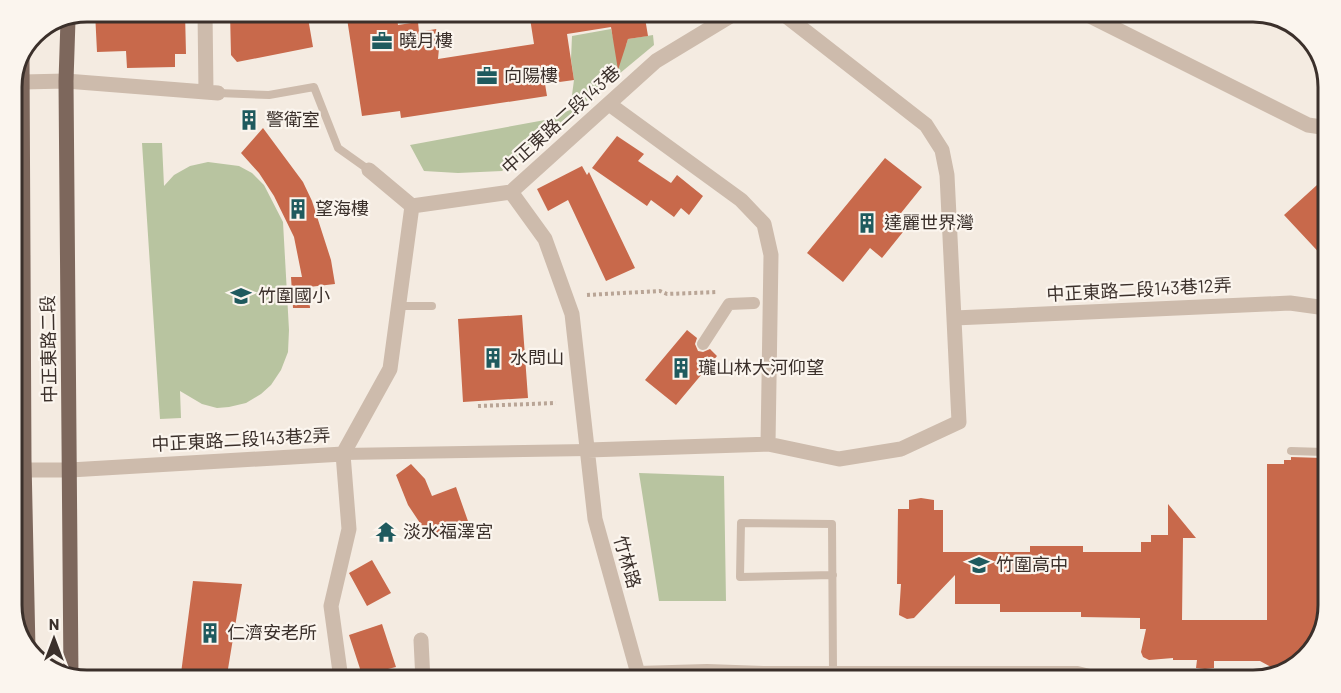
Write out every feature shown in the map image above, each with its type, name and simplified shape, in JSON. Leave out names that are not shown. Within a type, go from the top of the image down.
[{"type":"main road","name":"中正東路二段","points":[[68,26],[66,81],[71,668]]},
{"type":"main road","name":"中正東路二段","points":[[23,83],[28,631]]},
{"type":"street","points":[[23,82],[66,81],[212,92],[206,22]]},
{"type":"street","name":"中正東路二段143巷","points":[[412,206],[511,192],[656,61],[720,22]]},
{"type":"street","points":[[340,670],[332,606],[349,529],[343,454],[768,444],[839,459],[901,449],[959,422],[947,175],[942,150],[926,125],[794,22]]},
{"type":"street","points":[[1102,22],[1308,125],[1318,126]]},
{"type":"street","points":[[609,104],[741,200],[764,224],[771,255],[768,444]]},
{"type":"street","points":[[369,170],[412,206]]},
{"type":"street","name":"竹林路","points":[[511,192],[545,239],[572,314],[594,519],[636,670]]},
{"type":"street","name":"中正東路二段143巷2弄","points":[[25,470],[70,470],[343,454],[390,369],[412,206]]},
{"type":"street","points":[[703,344],[729,304],[754,303]]},
{"type":"street","name":"中正東路二段143巷12弄","points":[[954,318],[1290,303],[1318,307]]},
{"type":"street","points":[[421,640],[422,670]]},
{"type":"lane","points":[[212,92],[269,95],[314,87],[338,148],[369,170]]},
{"type":"lane","points":[[399,306],[432,306]]},
{"type":"lane","points":[[1291,451],[1318,452]]},
{"type":"lane","points":[[832,575],[740,577],[741,523],[832,524],[833,670]]},
{"type":"lane","points":[[690,670],[707,668],[1077,670]]},
{"type":"path","points":[[587,296],[660,291],[667,294],[722,292]]},
{"type":"path","points":[[478,406],[556,403]]},
{"type":"green space","points":[[611,29],[615,45],[622,47],[626,45],[628,39],[653,35],[654,45],[502,171],[458,173],[424,171],[410,145],[545,120],[570,110],[574,80],[571,59],[572,36]]},
{"type":"green space","points":[[142,143],[162,143],[164,186],[174,175],[190,166],[208,162],[239,166],[252,173],[264,185],[283,222],[289,330],[288,352],[281,370],[271,385],[246,403],[217,408],[202,404],[180,391],[181,418],[160,419]]},
{"type":"green space","points":[[639,473],[724,476],[726,601],[659,601]]},
{"type":"building","points":[[96,22],[185,22],[186,54],[175,54],[175,67],[127,68],[126,51],[97,52]]},
{"type":"building","points":[[230,22],[309,22],[313,47],[237,62],[231,55]]},
{"type":"building","points":[[348,22],[398,22],[398,25],[418,22],[419,32],[436,29],[440,38],[438,59],[534,44],[531,22],[646,22],[648,36],[628,39],[618,70],[611,27],[567,34],[574,80],[545,84],[547,96],[401,118],[400,111],[362,116]]},
{"type":"building","name":"望海樓","points":[[263,128],[303,182],[312,201],[331,260],[335,284],[309,287],[310,308],[293,308],[291,277],[302,277],[294,237],[274,196],[259,173],[241,153]]},
{"type":"building","points":[[617,136],[644,154],[638,161],[671,183],[677,175],[703,196],[689,215],[681,208],[674,217],[651,200],[647,206],[592,168]]},
{"type":"building","name":"達麗世界灣","points":[[885,158],[922,187],[897,218],[907,227],[882,258],[870,248],[843,282],[807,253]]},
{"type":"building","points":[[582,166],[587,175],[589,172],[635,268],[606,281],[568,200],[548,211],[537,189]]},
{"type":"building","points":[[1318,184],[1318,251],[1284,215]]},
{"type":"building","name":"水問山","points":[[522,315],[528,398],[463,402],[458,319]]},
{"type":"building","name":"瓏山林大河仰望","points":[[687,330],[697,338],[695,344],[698,351],[703,352],[710,349],[717,356],[676,405],[645,380]]},
{"type":"building","points":[[1291,457],[1318,458],[1318,606],[1315,627],[1308,642],[1300,652],[1278,666],[1272,667],[1260,661],[1214,661],[1214,668],[1205,669],[1196,668],[1197,660],[1173,660],[1173,658],[1149,660],[1143,657],[1141,652],[1146,629],[1140,629],[1140,618],[1081,617],[1081,612],[1000,612],[1000,604],[955,604],[955,575],[914,618],[907,619],[899,615],[901,584],[897,584],[898,509],[909,509],[909,500],[921,498],[934,500],[934,510],[943,510],[943,552],[1030,552],[1030,546],[1083,546],[1083,552],[1141,552],[1141,542],[1151,542],[1151,535],[1168,535],[1168,504],[1196,538],[1183,538],[1182,620],[1267,620],[1267,464],[1284,464],[1284,460],[1291,460]]},
{"type":"building","points":[[411,464],[425,479],[432,496],[456,487],[469,524],[430,538],[408,505],[396,475]]},
{"type":"building","points":[[372,560],[391,593],[367,606],[349,573]]},
{"type":"building","name":"仁濟安老所","points":[[193,581],[242,584],[228,670],[181,670]]},
{"type":"building","points":[[382,624],[396,667],[388,670],[360,670],[349,635]]},
{"type":"place","name":"曉月樓","points":[[382,41]]},
{"type":"place","name":"向陽樓","points":[[487,76]]},
{"type":"place","name":"警衛室","points":[[249,120]]},
{"type":"place","name":"望海樓","points":[[298,209]]},
{"type":"place","name":"達麗世界灣","points":[[867,223]]},
{"type":"place","name":"竹圍國小","points":[[241,296]]},
{"type":"place","name":"水問山","points":[[493,358]]},
{"type":"place","name":"瓏山林大河仰望","points":[[681,368]]},
{"type":"place","name":"淡水福澤宮","points":[[386,532]]},
{"type":"place","name":"竹圍高中","points":[[979,565]]},
{"type":"place","name":"仁濟安老所","points":[[210,633]]}]
